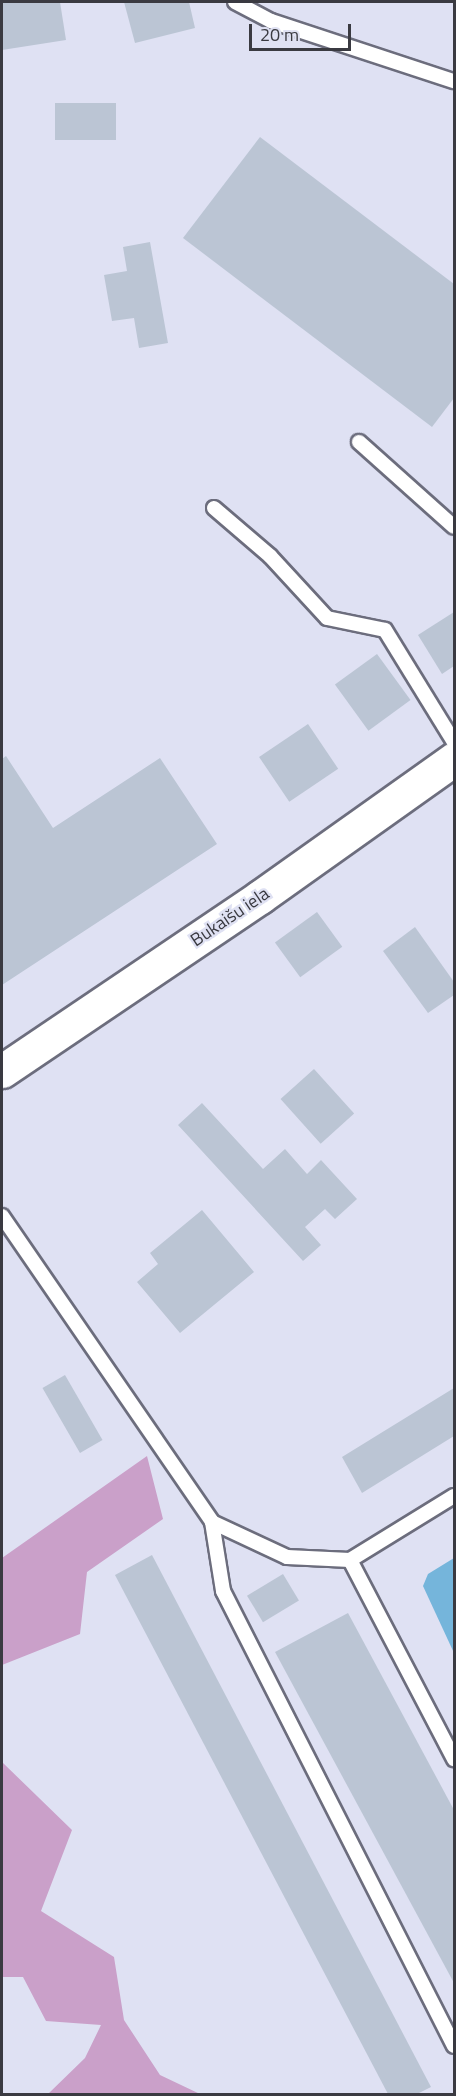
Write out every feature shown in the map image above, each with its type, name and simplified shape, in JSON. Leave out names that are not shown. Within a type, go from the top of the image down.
[{"type":"street","name":"Bukaišu iela","points":[[2,1071],[260,897],[454,759]]},
{"type":"lane","points":[[235,2],[272,21],[454,81]]},
{"type":"lane","points":[[359,442],[454,527]]},
{"type":"lane","points":[[214,508],[270,556],[327,618],[385,630],[454,742]]},
{"type":"lane","points":[[2,1216],[212,1522],[223,1591],[454,2046]]},
{"type":"lane","points":[[212,1522],[287,1557],[350,1560],[454,1496]]},
{"type":"lane","points":[[350,1560],[454,1760]]},
{"type":"shaded area","points":[[147,1456],[163,1519],[87,1572],[80,1634],[2,1665],[2,1558]]},
{"type":"shaded area","points":[[2,1762],[72,1830],[41,1911],[114,1957],[124,2020],[160,2075],[200,2094],[48,2094],[85,2058],[101,2025],[46,2021],[23,1977],[2,1977]]},
{"type":"water","points":[[454,1558],[454,1653],[423,1586],[428,1574]]},
{"type":"building","points":[[2,2],[60,2],[66,40],[2,50]]},
{"type":"building","points":[[124,2],[189,2],[195,28],[135,43]]},
{"type":"building","points":[[55,103],[116,103],[116,140],[55,140]]},
{"type":"building","points":[[260,137],[454,284],[454,398],[432,427],[183,238]]},
{"type":"building","points":[[150,242],[168,343],[139,348],[134,318],[112,321],[104,275],[127,271],[123,247]]},
{"type":"building","points":[[454,612],[454,666],[442,674],[418,635]]},
{"type":"building","points":[[377,654],[411,700],[368,731],[335,685]]},
{"type":"building","points":[[308,724],[338,769],[289,802],[259,757]]},
{"type":"building","points":[[6,756],[53,828],[160,758],[217,844],[2,985],[2,759]]},
{"type":"building","points":[[317,912],[342,947],[300,977],[275,943]]},
{"type":"building","points":[[415,927],[454,982],[454,995],[428,1013],[383,951]]},
{"type":"building","points":[[314,1069],[354,1114],[321,1144],[281,1099]]},
{"type":"building","points":[[202,1103],[263,1169],[285,1149],[307,1174],[321,1160],[357,1199],[335,1219],[325,1209],[305,1227],[321,1245],[303,1261],[178,1125]]},
{"type":"building","points":[[202,1210],[254,1272],[180,1333],[137,1282],[158,1264],[150,1253]]},
{"type":"building","points":[[65,1375],[102,1440],[80,1453],[42,1388]]},
{"type":"building","points":[[454,1388],[454,1436],[362,1493],[342,1457]]},
{"type":"building","points":[[152,1555],[431,2087],[417,2094],[388,2094],[115,1575]]},
{"type":"building","points":[[283,1574],[299,1601],[263,1622],[247,1596]]},
{"type":"building","points":[[348,1613],[454,1810],[454,1983],[275,1652]]}]
